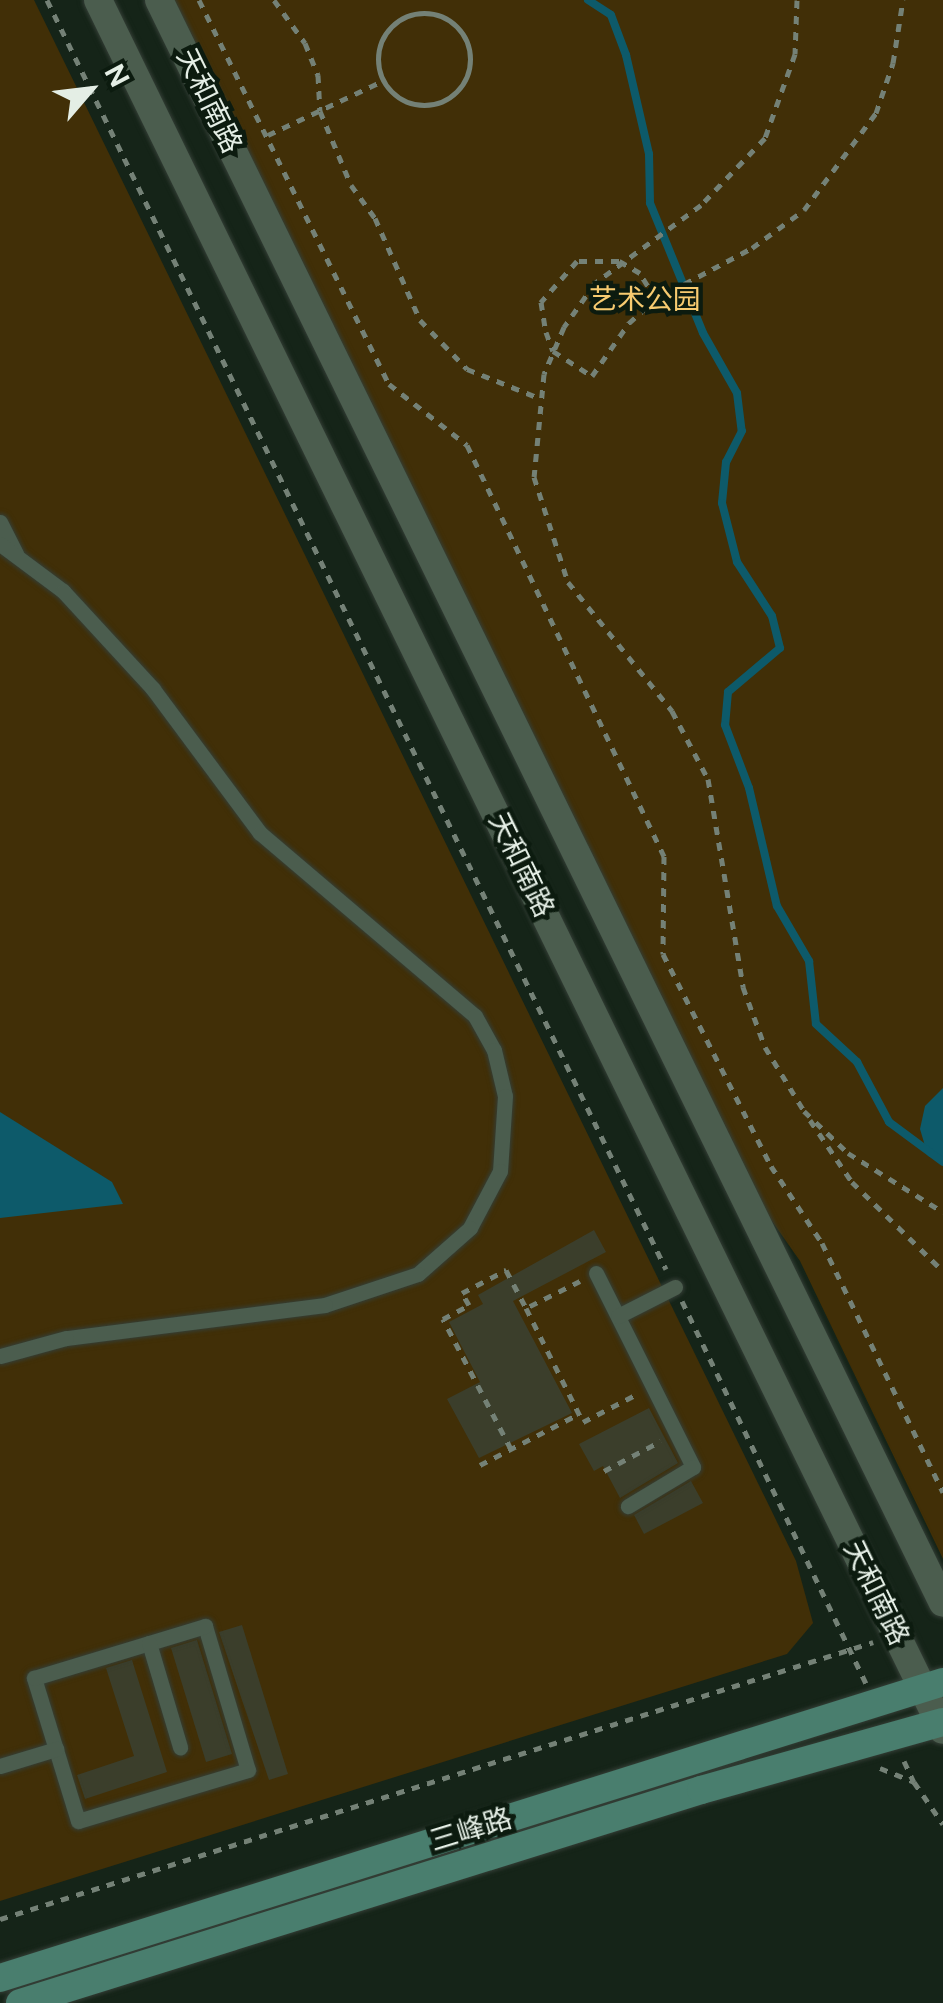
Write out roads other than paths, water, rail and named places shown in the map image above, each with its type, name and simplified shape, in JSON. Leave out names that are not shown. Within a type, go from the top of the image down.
[{"type":"main road","name":"三峰路","points":[[0,1978],[933,1685]]},
{"type":"main road","name":"三峰路","points":[[20,2003],[892,1736],[942,1725]]},
{"type":"street","name":"天和南路","points":[[98,0],[897,1635],[933,1685],[942,1725]]},
{"type":"street","name":"天和南路","points":[[159,0],[943,1603]]},
{"type":"lane","points":[[0,522],[18,557]]},
{"type":"lane","points":[[0,544],[63,590],[154,689],[260,832],[475,1016],[494,1050],[504,1096],[500,1170],[470,1228],[418,1274],[325,1305],[66,1338],[0,1356]]},
{"type":"lane","points":[[596,1273],[677,1433],[692,1472],[628,1506]]},
{"type":"lane","points":[[618,1316],[675,1287]]},
{"type":"lane","points":[[205,1626],[248,1770],[78,1821],[56,1749],[34,1678],[205,1626]]},
{"type":"lane","points":[[149,1643],[180,1746]]},
{"type":"lane","points":[[0,1766],[56,1749]]},
{"type":"water","points":[[943,1088],[943,1162],[928,1156],[920,1129],[925,1106]]},
{"type":"water","points":[[0,1112],[112,1182],[123,1204],[0,1218]]},
{"type":"waterway","points":[[588,0],[611,15],[626,55],[649,154],[650,203],[703,333],[737,393],[742,431],[726,462],[722,503],[737,562],[772,616],[780,648],[728,692],[725,725],[749,788],[777,906],[809,961],[816,1024],[857,1062],[889,1122],[943,1162]]},
{"type":"park label","name":"艺术公园","points":[[645,300]]}]
